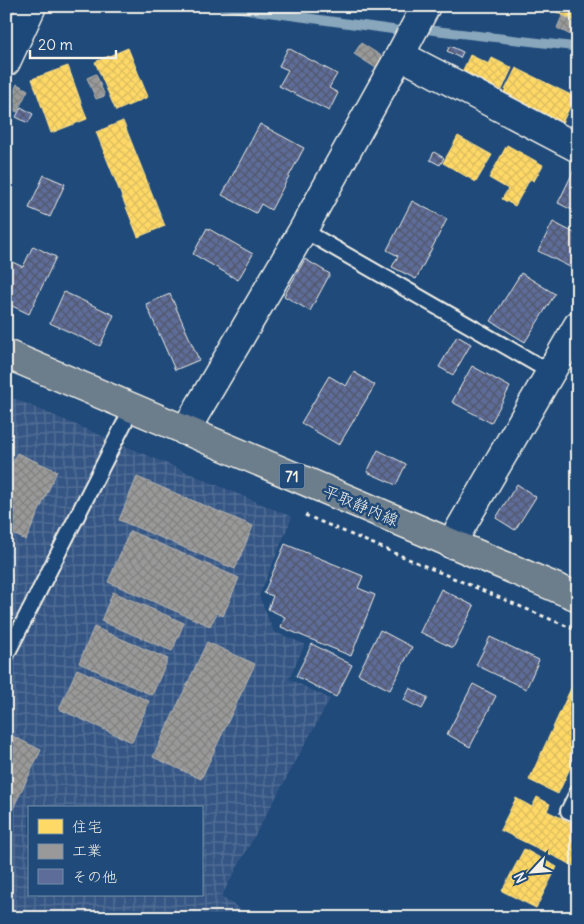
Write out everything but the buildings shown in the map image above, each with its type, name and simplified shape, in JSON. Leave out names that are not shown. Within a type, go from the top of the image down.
[{"type":"main road","name":"平取静内線","points":[[6,354],[185,432],[578,597]]},
{"type":"street","points":[[6,62],[32,6]]},
{"type":"street","points":[[185,432],[303,230],[426,6]]},
{"type":"street","points":[[400,54],[576,142]]},
{"type":"street","points":[[451,544],[578,325]]},
{"type":"lane","points":[[303,230],[550,372]]},
{"type":"lane","points":[[6,656],[132,408]]},
{"type":"lane","points":[[578,791],[568,811],[578,815]]},
{"type":"shaded area","points":[[6,395],[292,517],[259,596],[274,632],[305,644],[289,679],[330,699],[221,897],[255,918],[6,918]]},
{"type":"waterway","points":[[222,6],[396,30]]},
{"type":"waterway","points":[[430,30],[578,47]]}]
